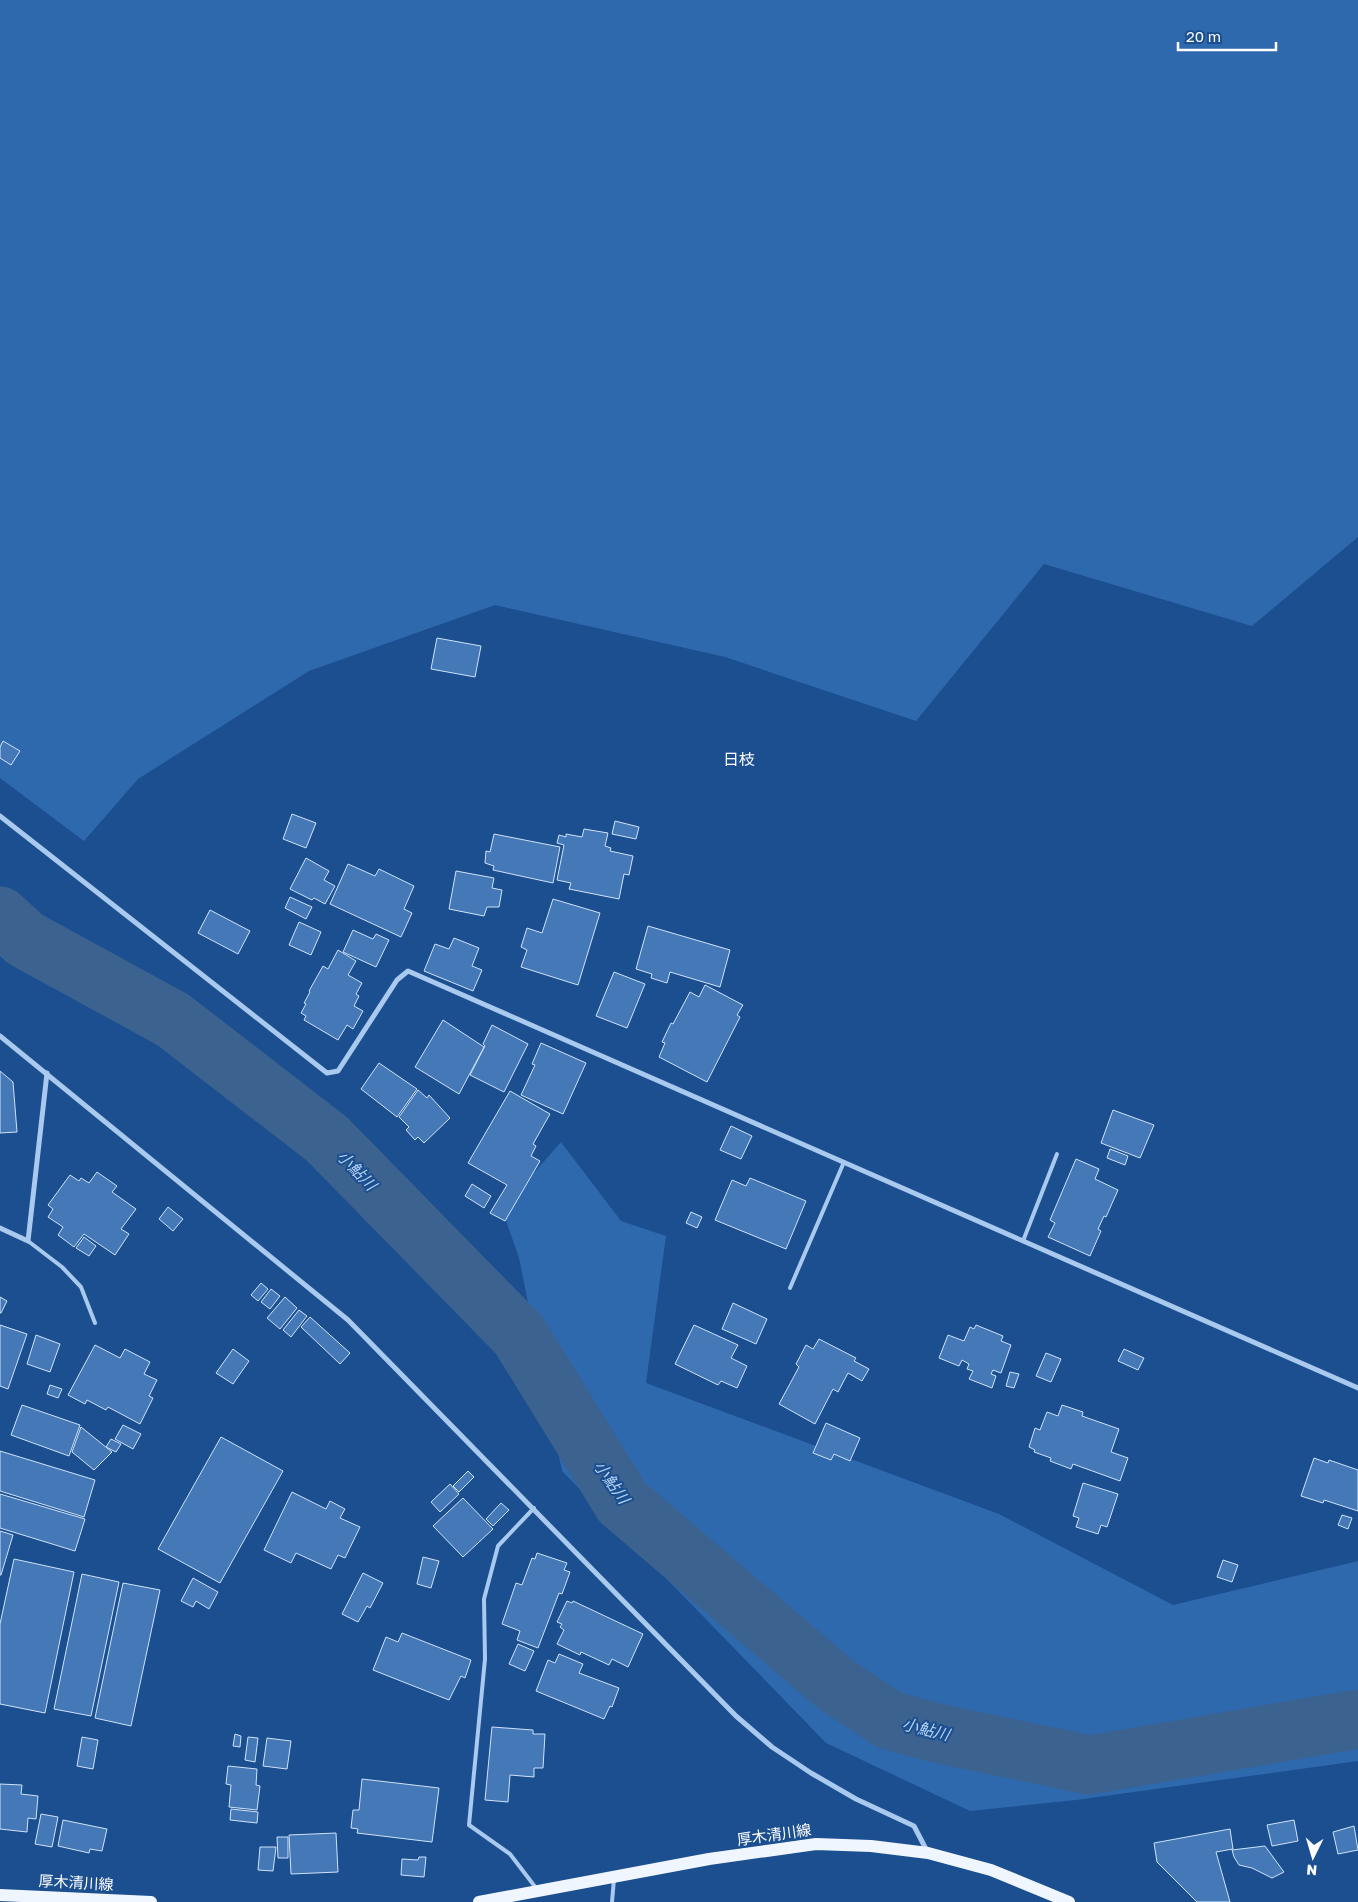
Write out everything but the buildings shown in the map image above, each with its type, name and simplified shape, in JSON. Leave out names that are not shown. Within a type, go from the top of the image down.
[{"type":"main road","name":"厚木清川線","points":[[479,1902],[709,1859],[816,1844],[871,1846],[928,1853],[991,1870],[1069,1902]]},
{"type":"main road","name":"厚木清川線","points":[[0,1895],[151,1902]]},
{"type":"street","points":[[0,816],[327,1073],[338,1071],[397,980],[408,971],[1358,1388]]},
{"type":"street","points":[[0,1036],[348,1320],[736,1716],[772,1747],[810,1773],[856,1799],[914,1826],[928,1853]]},
{"type":"street","points":[[0,1228],[28,1241],[47,1073]]},
{"type":"lane","points":[[1023,1241],[1057,1154]]},
{"type":"lane","points":[[790,1288],[844,1162]]},
{"type":"lane","points":[[28,1241],[62,1266],[81,1287],[95,1323]]},
{"type":"lane","points":[[534,1508],[498,1546],[484,1599],[485,1659],[469,1825],[510,1854],[539,1892]]},
{"type":"lane","points":[[612,1902],[614,1877]]},
{"type":"shaded area","points":[[0,0],[1358,0],[1358,537],[1252,626],[1044,564],[916,721],[725,657],[495,605],[309,671],[138,779],[84,841],[0,778]]},
{"type":"shaded area","points":[[561,1142],[621,1221],[666,1236],[646,1383],[999,1514],[1173,1605],[1358,1561],[1358,1761],[1076,1800],[970,1811],[826,1743],[562,1471],[519,1258],[502,1209]]},
{"type":"waterway","name":"小鮎川","points":[[0,916],[25,939],[173,1020],[327,1139],[519,1335],[622,1502],[835,1684],[889,1720],[936,1733],[1089,1765],[1358,1719]]},
{"type":"district","name":"日枝","points":[[739,759]]}]
